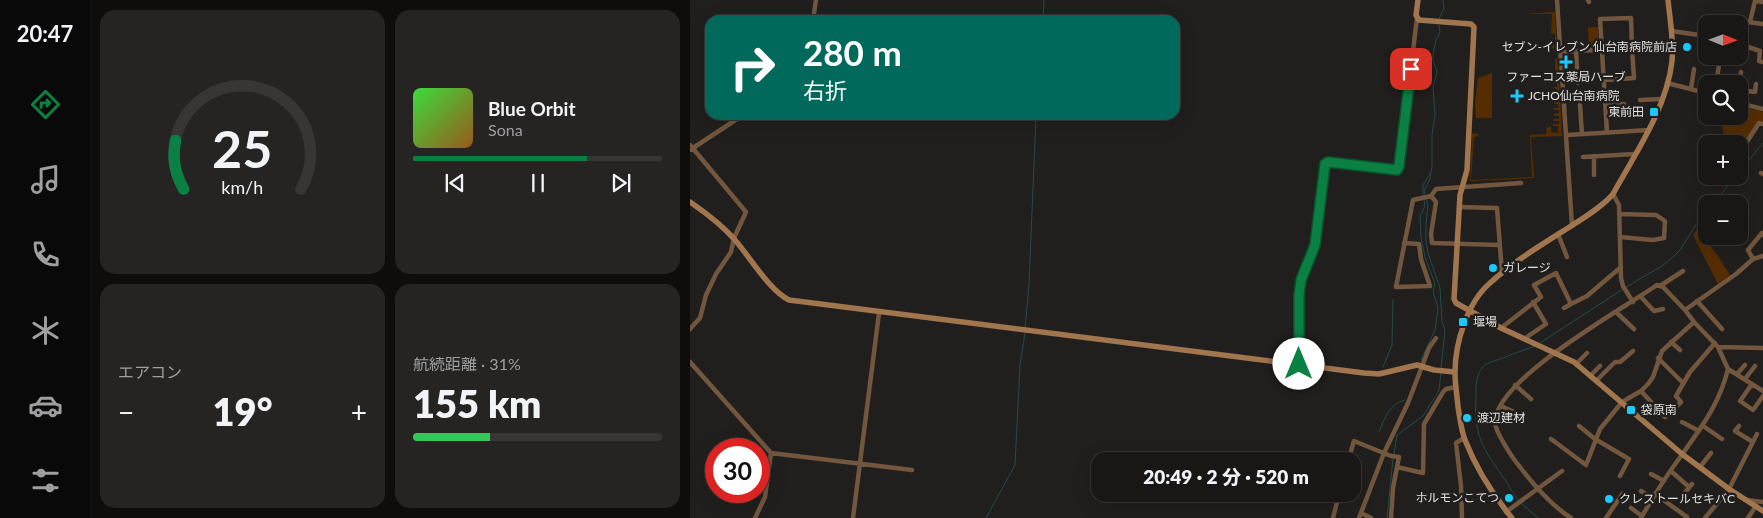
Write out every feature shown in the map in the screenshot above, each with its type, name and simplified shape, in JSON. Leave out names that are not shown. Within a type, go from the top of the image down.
[{"type":"street","points":[[814,15],[816,0]]},
{"type":"street","points":[[1299,364],[1301,280],[1315,245],[1325,164],[1328,162],[1397,170],[1418,0]]},
{"type":"street","points":[[1557,0],[1572,226]]},
{"type":"street","points":[[1512,518],[1506,512],[1475,462],[1464,438],[1455,372],[1463,326],[1469,311],[1481,292],[1502,273],[1572,226],[1608,200],[1613,194],[1649,130],[1667,83],[1672,60],[1668,0]]},
{"type":"street","points":[[1763,2],[1755,1],[1750,22],[1763,24]]},
{"type":"street","points":[[1417,18],[1423,21],[1471,24],[1474,27],[1467,170],[1462,187],[1454,299],[1458,306],[1576,364],[1682,454],[1729,489],[1763,511]]},
{"type":"street","points":[[1604,80],[1634,78],[1631,18],[1600,20],[1607,132]]},
{"type":"street","points":[[1671,31],[1698,35]]},
{"type":"street","points":[[1560,52],[1671,45]]},
{"type":"street","points":[[1748,47],[1760,51],[1759,61],[1763,62]]},
{"type":"street","points":[[1576,52],[1578,83]]},
{"type":"street","points":[[1717,75],[1719,65]]},
{"type":"street","points":[[1691,89],[1694,69]]},
{"type":"street","points":[[1667,83],[1698,91]]},
{"type":"street","points":[[1748,91],[1755,92],[1756,84]]},
{"type":"street","points":[[1640,100],[1661,99]]},
{"type":"street","points":[[1580,104],[1582,134]]},
{"type":"street","points":[[1606,105],[1624,104]]},
{"type":"street","points":[[1748,105],[1763,109]]},
{"type":"street","points":[[690,329],[700,318],[706,295],[716,274],[731,252],[734,238],[746,215],[746,210],[691,148],[736,120]]},
{"type":"street","points":[[1748,140],[1759,123],[1763,124]]},
{"type":"street","points":[[1567,135],[1649,130]]},
{"type":"street","points":[[1583,157],[1635,154]]},
{"type":"street","points":[[1594,156],[1594,175]]},
{"type":"street","points":[[1404,242],[1419,244],[1421,259],[1430,286],[1396,287],[1404,242],[1413,200],[1430,197],[1436,189],[1521,183]]},
{"type":"street","points":[[1613,194],[1619,205],[1623,286],[1633,302]]},
{"type":"street","points":[[1430,197],[1436,202],[1431,234],[1432,243],[1499,245]]},
{"type":"street","points":[[690,202],[734,238],[776,292],[795,302],[1364,373],[1379,374],[1417,365],[1434,370],[1455,372]]},
{"type":"street","points":[[1460,207],[1497,208],[1502,273]]},
{"type":"street","points":[[1619,214],[1656,215],[1665,221],[1664,238],[1653,240],[1620,237]]},
{"type":"street","points":[[1753,259],[1748,250],[1763,233]]},
{"type":"street","points":[[1558,234],[1567,257]]},
{"type":"street","points":[[1685,310],[1736,274],[1753,259],[1763,256]]},
{"type":"street","points":[[1564,308],[1587,296],[1621,267]]},
{"type":"street","points":[[1571,518],[1537,490],[1514,460],[1494,422],[1501,406],[1515,385],[1554,353],[1658,285],[1660,286],[1683,271]]},
{"type":"street","points":[[1502,328],[1541,297],[1534,285],[1556,273],[1570,304]]},
{"type":"street","points":[[1660,286],[1717,345],[1728,368],[1752,384],[1762,388]]},
{"type":"street","points":[[1641,297],[1654,311],[1663,309]]},
{"type":"street","points":[[1524,339],[1546,324],[1533,302]]},
{"type":"street","points":[[1697,302],[1722,329]]},
{"type":"street","points":[[1617,312],[1634,329]]},
{"type":"street","points":[[853,518],[879,313]]},
{"type":"street","points":[[1551,439],[1586,465],[1600,429],[1622,402],[1641,391],[1653,377],[1662,351],[1694,322]]},
{"type":"street","points":[[1371,518],[1360,515],[1384,453],[1408,404],[1429,348],[1436,338]]},
{"type":"street","points":[[1671,342],[1680,350]]},
{"type":"street","points":[[1717,345],[1763,348]]},
{"type":"street","points":[[1641,391],[1665,416],[1681,402],[1676,396],[1682,382],[1717,345]]},
{"type":"street","points":[[1596,381],[1615,362],[1620,362],[1633,351]]},
{"type":"street","points":[[1576,364],[1586,353]]},
{"type":"street","points":[[1658,358],[1682,382]]},
{"type":"street","points":[[690,362],[771,453],[912,470]]},
{"type":"street","points":[[1736,374],[1745,365]]},
{"type":"street","points":[[1590,376],[1600,366]]},
{"type":"street","points":[[1745,379],[1755,366]]},
{"type":"street","points":[[1631,508],[1642,517],[1682,454],[1703,426],[1723,390],[1728,368]]},
{"type":"street","points":[[1752,384],[1740,402],[1753,410],[1763,396]]},
{"type":"street","points":[[1515,385],[1531,399]]},
{"type":"street","points":[[1397,467],[1423,473],[1424,424],[1443,392],[1446,389],[1456,388]]},
{"type":"street","points":[[1501,406],[1523,416]]},
{"type":"street","points":[[1682,422],[1699,432]]},
{"type":"street","points":[[1579,426],[1596,439],[1629,458],[1620,476]]},
{"type":"street","points":[[1703,426],[1722,439]]},
{"type":"street","points":[[1739,426],[1735,431],[1753,442]]},
{"type":"street","points":[[1705,518],[1729,489],[1757,434]]},
{"type":"street","points":[[1462,518],[1461,486],[1456,443],[1464,438]]},
{"type":"street","points":[[1351,452],[1354,441],[1384,453],[1399,456],[1393,488],[1391,518]]},
{"type":"street","points":[[755,518],[765,497],[771,453]]},
{"type":"street","points":[[1700,467],[1711,453]]},
{"type":"street","points":[[1506,512],[1562,471]]},
{"type":"street","points":[[1671,471],[1690,485],[1683,495]]},
{"type":"street","points":[[1651,474],[1664,481]]},
{"type":"street","points":[[1641,491],[1654,496],[1686,518]]},
{"type":"street","points":[[1606,518],[1623,493]]},
{"type":"street","points":[[1747,500],[1763,502]]},
{"type":"street","points":[[1333,518],[1338,502]]},
{"type":"street","points":[[1748,518],[1756,506]]},
{"type":"shaded area","points":[[1555,12],[1557,47],[1551,48],[1551,46],[1555,45],[1555,34],[1551,33],[1552,14],[1524,14]]},
{"type":"shaded area","points":[[1588,27],[1598,27],[1598,48],[1589,49]]},
{"type":"shaded area","points":[[1558,58],[1562,136],[1531,137],[1534,178],[1470,181],[1472,133],[1479,134],[1474,137],[1471,180],[1532,177],[1530,135],[1546,134],[1547,128],[1551,126],[1551,132],[1558,133],[1558,126],[1553,126],[1553,124],[1559,124],[1559,121],[1553,121],[1553,119],[1559,119],[1559,116],[1554,116],[1554,114],[1559,113],[1559,110],[1554,110],[1554,108],[1559,108],[1558,104],[1554,104],[1554,102],[1558,102],[1558,99],[1554,99],[1554,97],[1558,97],[1554,93],[1557,92],[1557,89],[1554,88],[1557,87],[1555,83],[1555,59]]},
{"type":"shaded area","points":[[1492,73],[1492,118],[1476,118],[1475,103],[1478,78]]},
{"type":"shaded area","points":[[1748,108],[1763,112],[1763,123],[1757,122],[1748,137],[1748,135],[1724,135],[1722,126],[1748,125]]},
{"type":"shaded area","points":[[1697,229],[1698,245],[1693,235]]},
{"type":"shaded area","points":[[1698,245],[1709,245],[1730,275],[1718,284]]},
{"type":"waterway","points":[[1043,15],[1044,0]]},
{"type":"waterway","points":[[1439,19],[1444,8],[1443,0]]},
{"type":"waterway","points":[[1425,194],[1424,191],[1430,179],[1432,166],[1432,135],[1435,115],[1433,87],[1437,72],[1433,55],[1440,32],[1439,25]]},
{"type":"waterway","points":[[1025,329],[1029,285],[1036,120]]},
{"type":"waterway","points":[[1748,161],[1763,143]]},
{"type":"waterway","points":[[1423,195],[1423,185],[1431,172]]},
{"type":"waterway","points":[[1721,195],[1728,185]]},
{"type":"waterway","points":[[1426,198],[1428,205],[1426,241],[1428,253],[1440,288],[1442,321],[1445,330],[1441,368]]},
{"type":"waterway","points":[[1421,360],[1435,330],[1438,308],[1433,291],[1435,284],[1425,257],[1421,238],[1420,216],[1425,206],[1424,199]]},
{"type":"waterway","points":[[1626,287],[1662,266],[1674,256],[1698,222]]},
{"type":"waterway","points":[[1540,343],[1623,289]]},
{"type":"waterway","points":[[1383,367],[1392,345],[1393,299]]},
{"type":"waterway","points":[[986,518],[1015,465],[1020,365],[1025,333]]},
{"type":"waterway","points":[[1518,500],[1483,446],[1480,438],[1476,419],[1477,382],[1478,374],[1486,364],[1535,346]]},
{"type":"waterway","points":[[1394,454],[1397,435],[1423,416],[1439,390],[1441,372]]},
{"type":"waterway","points":[[1379,432],[1391,408],[1405,400]]},
{"type":"waterway","points":[[1387,518],[1393,458]]},
{"type":"waterway","points":[[1521,503],[1538,518]]},
{"type":"place","name":"セブン-イレブン 仙台南病院前店","points":[[1687,47]]},
{"type":"place","name":"ファーコス薬局ハーブ","points":[[1566,62]]},
{"type":"place","name":"JCHO仙台南病院","points":[[1517,96]]},
{"type":"place","name":"東前田","points":[[1654,112]]},
{"type":"place","name":"ガレージ","points":[[1493,268]]},
{"type":"place","name":"堰場","points":[[1463,322]]},
{"type":"place","name":"袋原南","points":[[1631,410]]},
{"type":"place","name":"渡辺建材","points":[[1467,418]]},
{"type":"place","name":"ホルモンこてつ","points":[[1509,498]]},
{"type":"place","name":"クレストールセキバC","points":[[1609,499]]},
{"type":"route","points":[[1299,364],[1299,295],[1301,280],[1315,245],[1325,164],[1328,162],[1397,170],[1411,69]]}]
